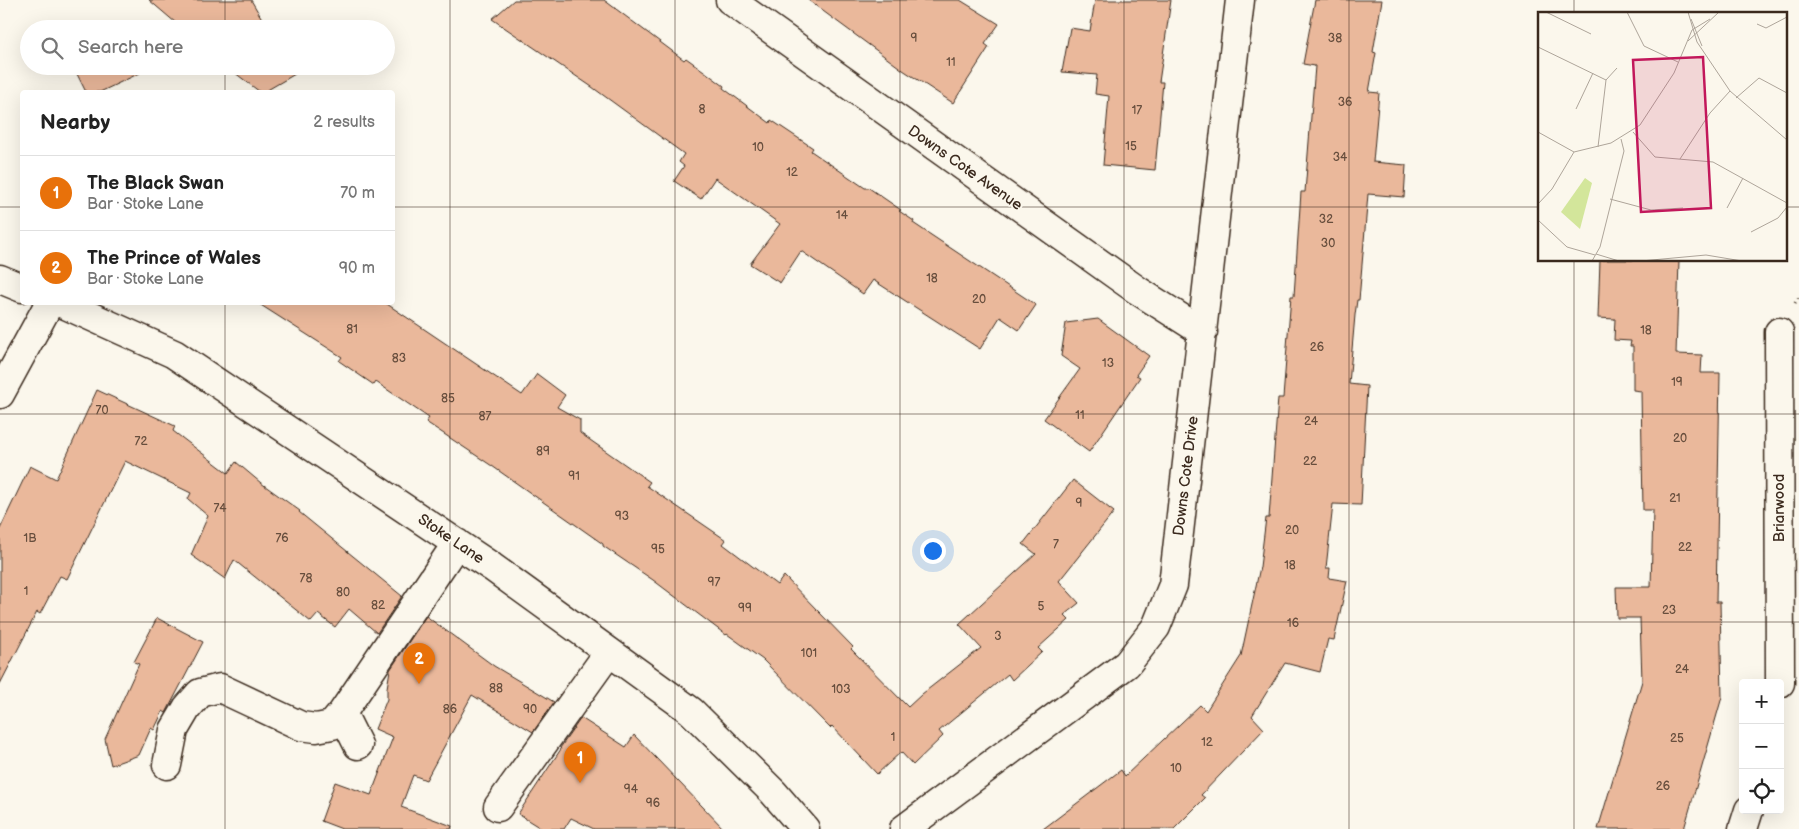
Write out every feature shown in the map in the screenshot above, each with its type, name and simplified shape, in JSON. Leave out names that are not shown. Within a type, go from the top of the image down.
[{"type":"street","name":"Downs Cote Avenue","points":[[730,0],[1136,290],[1203,332]]},
{"type":"street","name":"Downs Cote Drive","points":[[904,829],[1127,664],[1156,627],[1173,586],[1240,0]]},
{"type":"street","points":[[0,279],[20,287]]},
{"type":"street","points":[[0,394],[48,305]]},
{"type":"street","name":"Stoke Lane","points":[[66,305],[174,354],[492,567],[690,711],[773,792],[805,829]]},
{"type":"street","name":"Briarwood","points":[[1779,332],[1780,679]]},
{"type":"street","points":[[167,765],[174,730],[187,708],[200,693],[220,688],[301,726],[316,728],[332,725],[457,543]]},
{"type":"street","points":[[498,807],[609,652]]},
{"type":"street","points":[[342,713],[358,745]]},
{"type":"street","points":[[1743,829],[1748,814]]},
{"type":"building","points":[[149,0],[251,0],[263,20],[172,20]]},
{"type":"building","points":[[514,0],[604,0],[684,60],[686,58],[704,71],[724,86],[723,88],[770,123],[771,120],[813,148],[811,151],[901,210],[899,211],[914,221],[913,223],[1036,305],[1019,330],[1000,317],[980,349],[873,280],[863,294],[801,251],[780,283],[750,264],[780,224],[715,178],[701,199],[674,181],[684,166],[679,162],[684,154],[592,87],[492,19]]},
{"type":"building","points":[[808,0],[960,0],[999,24],[985,44],[989,47],[953,103],[903,70]]},
{"type":"building","points":[[1095,0],[1171,0],[1159,82],[1163,82],[1155,170],[1103,165],[1109,96],[1095,94],[1097,75],[1062,72],[1070,28],[1090,31]]},
{"type":"building","points":[[1315,0],[1382,0],[1373,52],[1376,53],[1369,92],[1379,93],[1373,162],[1406,165],[1404,197],[1368,194],[1359,300],[1357,300],[1355,315],[1349,384],[1367,386],[1361,505],[1333,504],[1326,568],[1330,568],[1329,578],[1347,581],[1334,640],[1328,639],[1320,672],[1285,663],[1252,716],[1264,729],[1201,795],[1205,798],[1174,829],[1043,829],[1121,770],[1125,776],[1200,705],[1206,711],[1241,656],[1260,567],[1266,518],[1269,518],[1278,398],[1283,398],[1291,296],[1294,296],[1301,192],[1305,192],[1315,66],[1303,64]]},
{"type":"building","points":[[78,75],[136,75],[104,90],[85,90]]},
{"type":"building","points":[[238,75],[293,75],[267,90],[257,90]]},
{"type":"building","points":[[1600,261],[1679,261],[1676,354],[1702,355],[1701,373],[1720,373],[1716,602],[1720,602],[1722,697],[1684,829],[1598,829],[1642,681],[1640,618],[1617,618],[1616,587],[1651,587],[1653,510],[1643,510],[1641,391],[1633,390],[1633,346],[1630,346],[1631,341],[1614,340],[1615,319],[1598,318]]},
{"type":"building","points":[[261,305],[388,305],[522,395],[537,374],[565,395],[557,407],[580,420],[580,433],[650,482],[647,486],[726,540],[723,544],[777,585],[784,576],[853,647],[851,649],[908,707],[981,648],[959,624],[1036,554],[1023,544],[1073,480],[1114,512],[1059,581],[1079,603],[1064,615],[1069,620],[1038,648],[1042,652],[1012,680],[1008,674],[939,731],[943,736],[913,765],[901,752],[877,774],[832,726],[830,728],[763,660],[603,546],[603,544],[426,422],[429,418],[376,382],[374,385],[339,361],[342,357]]},
{"type":"building","points":[[1098,319],[1149,356],[1136,375],[1140,377],[1089,452],[1044,419],[1080,369],[1061,356],[1066,323]]},
{"type":"building","points":[[97,390],[175,426],[173,431],[228,473],[236,462],[300,511],[402,596],[377,633],[349,609],[335,627],[318,614],[311,622],[234,560],[225,579],[191,555],[208,516],[188,499],[191,493],[125,461],[67,579],[60,576],[40,614],[37,612],[0,684],[0,529],[30,466],[56,479]]},
{"type":"building","points":[[426,616],[494,666],[554,702],[533,732],[472,695],[426,780],[413,775],[401,807],[452,826],[451,829],[342,829],[321,821],[335,782],[371,795],[393,737],[375,729],[387,699],[390,670]]},
{"type":"building","points":[[157,618],[203,642],[166,713],[163,711],[154,730],[151,728],[139,755],[111,765],[105,739],[139,664],[134,662]]},
{"type":"building","points":[[581,718],[626,747],[634,735],[724,829],[594,829],[571,818],[564,829],[542,829],[518,814]]},
{"type":"place","name":"The Prince of Wales","points":[[419,684]]},
{"type":"place","name":"The Black Swan","points":[[580,783]]}]
